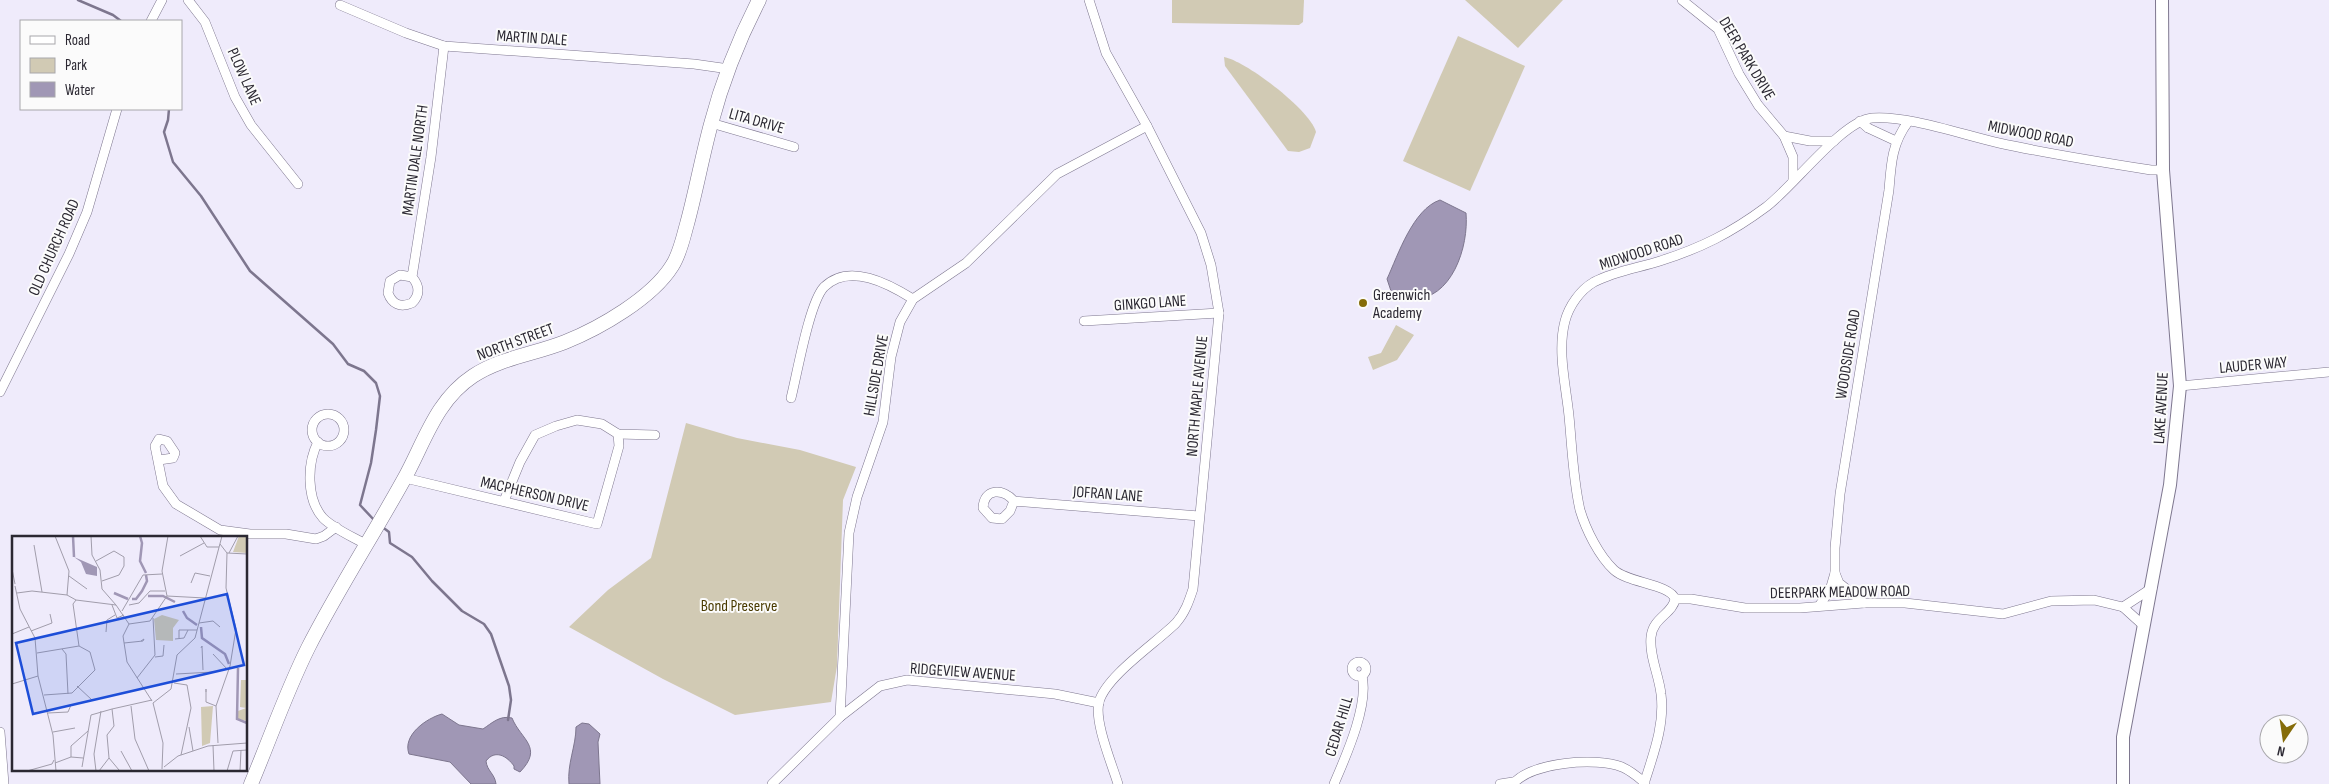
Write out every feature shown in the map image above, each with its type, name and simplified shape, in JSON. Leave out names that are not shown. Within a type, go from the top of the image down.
[{"type":"main road","name":"NORTH STREET","points":[[250,784],[308,649],[406,478],[432,422],[446,400],[473,376],[495,365],[566,342],[623,310],[658,283],[672,265],[683,240],[711,122],[729,69],[759,0]]},
{"type":"main road","name":"LAKE AVENUE","points":[[2123,784],[2123,737],[2153,588],[2170,485],[2180,386],[2163,170],[2162,0]]},
{"type":"street","points":[[151,20],[162,0]]},
{"type":"street","name":"PLOW LANE","points":[[188,0],[205,22],[235,97],[251,125],[298,184]]},
{"type":"street","name":"NORTH MAPLE AVENUE","points":[[1089,0],[1106,53],[1201,233],[1211,265],[1219,313],[1193,589],[1187,606],[1177,622],[1112,682],[1099,703]]},
{"type":"street","name":"DEER PARK DRIVE","points":[[1682,0],[1718,29],[1739,74],[1758,105],[1784,136],[1793,157],[1793,181]]},
{"type":"street","name":"MARTIN DALE","points":[[340,5],[406,33],[444,46],[694,64],[729,69]]},
{"type":"street","name":"MARTIN DALE NORTH","points":[[412,277],[431,158],[444,46]]},
{"type":"street","name":"OLD CHURCH ROAD","points":[[0,392],[69,254],[87,212],[117,110]]},
{"type":"street","name":"MIDWOOD ROAD","points":[[1675,599],[1670,592],[1625,577],[1615,571],[1605,561],[1588,531],[1581,512],[1575,483],[1562,357],[1564,323],[1574,302],[1582,291],[1592,283],[1625,270],[1665,259],[1717,240],[1770,204],[1834,141],[1860,121],[1874,118],[1908,122],[2058,154],[2151,170],[2163,170]]},
{"type":"street","points":[[1860,121],[1868,128],[1896,141]]},
{"type":"street","name":"LITA DRIVE","points":[[711,122],[794,147]]},
{"type":"street","name":"WOODSIDE ROAD","points":[[1819,606],[1830,590],[1835,573],[1840,494],[1889,190],[1892,156],[1896,141],[1908,122]]},
{"type":"street","name":"HILLSIDE DRIVE","points":[[840,717],[849,533],[857,497],[883,422],[891,357],[900,322],[913,299],[966,263],[1057,174],[1146,126]]},
{"type":"street","points":[[1784,136],[1810,141],[1834,141]]},
{"type":"street","points":[[791,398],[815,304],[824,288],[839,278],[860,276],[894,287],[913,299]]},
{"type":"street","name":"GINKGO LANE","points":[[1084,322],[1219,313]]},
{"type":"street","name":"LAUDER WAY","points":[[2180,386],[2329,372]]},
{"type":"street","points":[[504,501],[520,462],[535,436],[556,426],[578,420],[602,424],[618,434],[655,435]]},
{"type":"street","name":"MACPHERSON DRIVE","points":[[406,478],[597,524],[619,446],[618,434]]},
{"type":"street","points":[[318,442],[310,470],[311,487],[321,515],[336,527],[367,545]]},
{"type":"street","points":[[159,460],[159,474],[162,486],[176,504],[220,530],[250,534],[286,534],[316,539],[324,536],[336,527]]},
{"type":"street","name":"JOFRAN LANE","points":[[1014,501],[1199,516]]},
{"type":"street","points":[[1835,573],[1840,583],[1864,603]]},
{"type":"street","points":[[2123,607],[2153,588]]},
{"type":"street","points":[[1500,784],[1513,783],[1535,771],[1568,763],[1588,762],[1622,767],[1632,772],[1644,783],[1660,729],[1662,696],[1653,656],[1651,635],[1657,619],[1672,607],[1675,599]]},
{"type":"street","name":"DEERPARK MEADOW ROAD","points":[[1675,599],[1691,599],[1745,608],[1905,603],[2003,614],[2051,601],[2094,600],[2123,607],[2144,626]]},
{"type":"street","name":"CEDAR HILL","points":[[1334,784],[1363,705],[1364,686],[1362,676]]},
{"type":"street","name":"RIDGEVIEW AVENUE","points":[[772,784],[840,717],[880,686],[907,680],[1055,694],[1099,703]]},
{"type":"street","points":[[1099,703],[1099,721],[1118,784]]},
{"type":"street","points":[[0,732],[4,784]]},
{"type":"green space","points":[[1172,0],[1304,0],[1303,22],[1299,25],[1172,23]]},
{"type":"green space","points":[[1465,0],[1563,0],[1518,48]]},
{"type":"green space","points":[[1458,36],[1525,66],[1470,191],[1403,161]]},
{"type":"green space","points":[[1224,57],[1247,67],[1276,88],[1302,112],[1316,132],[1310,148],[1299,152],[1288,151],[1225,66]]},
{"type":"green space","points":[[1396,325],[1414,335],[1397,360],[1373,370],[1368,357],[1381,353]]},
{"type":"green space","name":"Bond Preserve","points":[[686,423],[737,438],[800,450],[856,467],[843,500],[837,666],[831,702],[735,715],[663,679],[569,627],[608,590],[651,558]]},
{"type":"water","points":[[1440,200],[1466,213],[1464,241],[1455,269],[1437,291],[1425,297],[1411,299],[1392,294],[1387,279],[1401,246],[1422,213],[1430,205]]},
{"type":"water","points":[[442,714],[459,725],[483,729],[500,719],[512,718],[530,750],[527,763],[520,772],[514,769],[514,766],[508,759],[501,755],[493,755],[486,761],[496,784],[471,784],[450,762],[409,754],[409,740],[412,734],[423,723]]},
{"type":"water","points":[[582,723],[589,724],[600,734],[598,742],[600,784],[569,784],[569,769],[576,727]]},
{"type":"waterway","points":[[78,0],[113,15],[120,20]]},
{"type":"waterway","points":[[169,110],[164,132],[173,162],[201,196],[250,271],[333,344],[348,364],[364,371],[376,383],[380,396],[376,430],[371,463],[360,505],[375,521]]},
{"type":"waterway","points":[[381,526],[389,532],[390,543],[412,557],[432,581],[462,611],[484,624],[491,634],[509,686],[511,700],[508,720]]},
{"type":"place","name":"Greenwich Academy","points":[[1363,303]]}]
